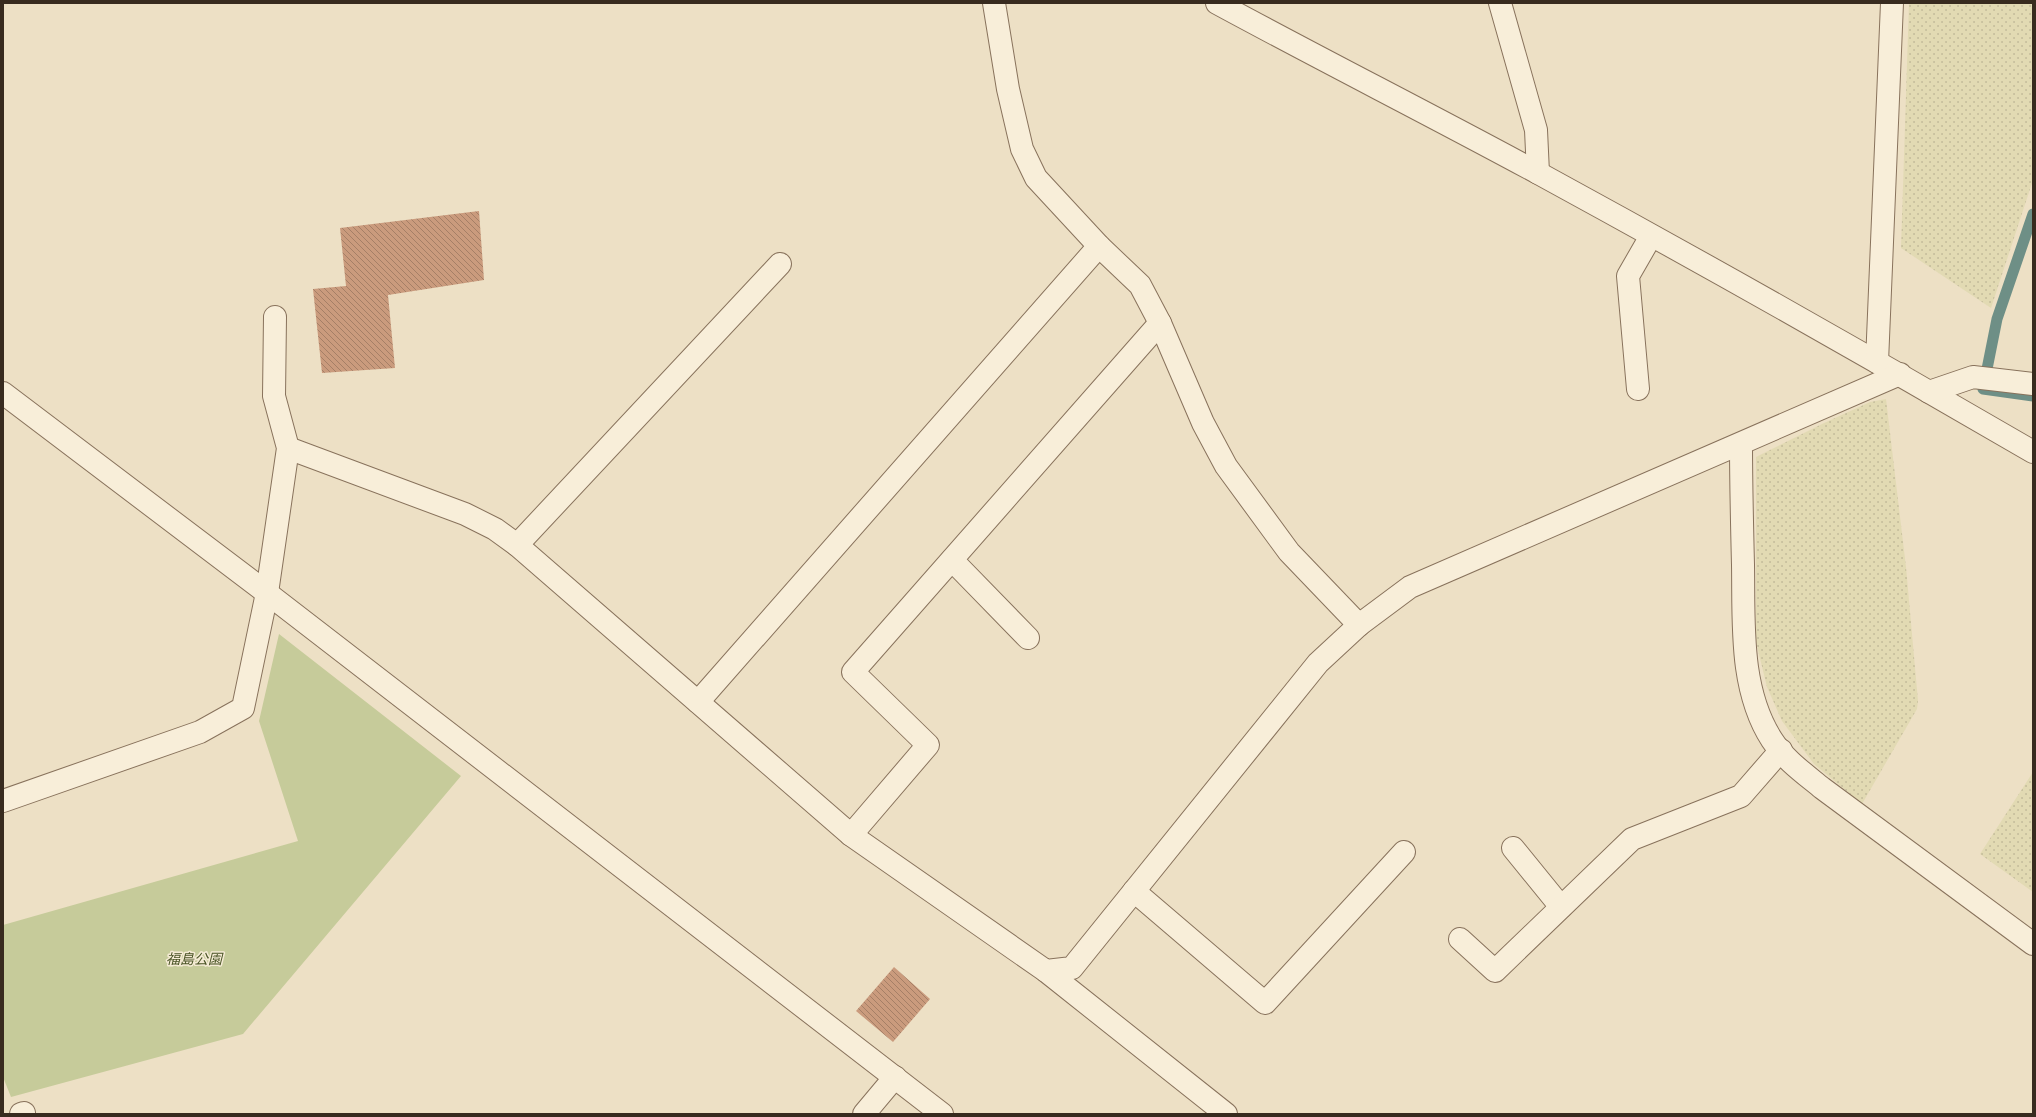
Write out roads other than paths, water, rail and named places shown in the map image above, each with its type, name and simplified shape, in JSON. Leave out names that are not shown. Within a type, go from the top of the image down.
[{"type":"street","points":[[994,3],[1008,89],[1022,149],[1036,178],[1099,246],[1140,285],[1160,323],[1203,423],[1226,466],[1289,552],[1359,625]]},
{"type":"street","points":[[1217,3],[1651,236],[1900,374],[2033,452]]},
{"type":"street","points":[[1500,3],[1536,130],[1538,174]]},
{"type":"street","points":[[1877,362],[1892,3]]},
{"type":"street","points":[[1638,389],[1628,276],[1651,236]]},
{"type":"street","points":[[698,702],[1099,246]]},
{"type":"street","points":[[517,545],[780,264]]},
{"type":"street","points":[[3,801],[200,732],[243,708],[267,593],[288,448],[274,396],[275,317]]},
{"type":"street","points":[[851,835],[928,745],[853,672],[1160,323]]},
{"type":"street","points":[[1046,972],[1072,968],[1318,663],[1359,625],[1410,587],[1900,374]]},
{"type":"street","points":[[1929,392],[1983,378],[2033,384]]},
{"type":"street","points":[[3,393],[267,593],[942,1114]]},
{"type":"street","points":[[1741,444],[1744,635],[1748,669],[1756,706],[1772,740],[1796,766],[1822,788],[2033,944]]},
{"type":"street","points":[[288,448],[465,514],[495,529],[517,545],[851,835],[1046,972],[1226,1114]]},
{"type":"street","points":[[952,560],[1028,638]]},
{"type":"street","points":[[1460,939],[1494,971],[1632,839],[1741,796],[1781,750]]},
{"type":"street","points":[[1512,848],[1561,907]]},
{"type":"street","points":[[1134,891],[1265,1003],[1404,852]]},
{"type":"street","points":[[864,1114],[895,1078]]},
{"type":"waterway","points":[[2033,214],[1997,319],[1983,389],[2033,396]]},
{"type":"park label","name":"福島公園","points":[[194,959]]}]
